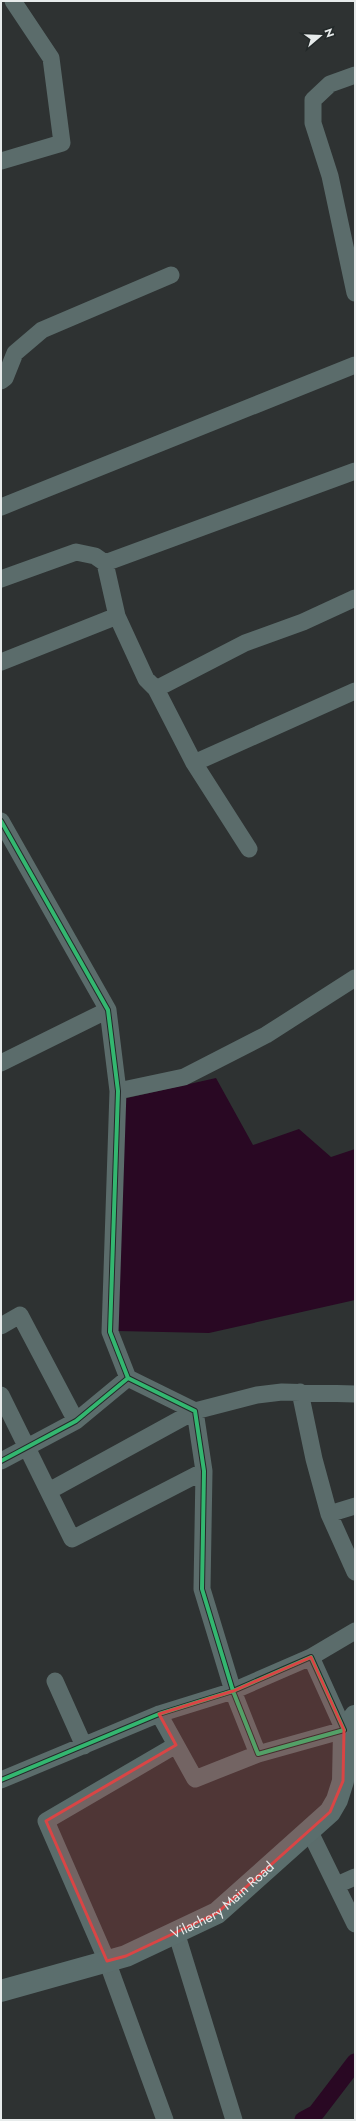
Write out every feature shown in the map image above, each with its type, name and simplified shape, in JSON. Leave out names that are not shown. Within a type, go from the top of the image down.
[{"type":"main road","name":"Vilachery Main Road","points":[[1,1991],[126,1956],[217,1913],[330,1812],[337,1800],[343,1781],[349,1723]]},
{"type":"street","points":[[1,161],[62,143],[51,58],[13,1]]},
{"type":"street","points":[[355,75],[330,84],[312,100],[313,122],[330,176],[355,293]]},
{"type":"street","points":[[1,381],[5,378],[15,353],[42,330],[171,275]]},
{"type":"street","points":[[1,507],[355,365]]},
{"type":"street","points":[[105,563],[355,471]]},
{"type":"street","points":[[1,579],[76,552],[95,556],[105,563],[117,616],[146,679],[156,689],[194,763],[249,849]]},
{"type":"street","points":[[156,689],[245,644],[303,622],[355,598]]},
{"type":"street","points":[[1,662],[117,616]]},
{"type":"street","points":[[194,763],[355,691]]},
{"type":"street","points":[[2,826],[108,1010],[118,1091],[110,1332],[128,1378],[195,1411]]},
{"type":"street","points":[[118,1091],[184,1077],[266,1035],[355,978]]},
{"type":"street","points":[[1,1063],[108,1010]]},
{"type":"street","points":[[1,1326],[20,1315],[76,1421]]},
{"type":"street","points":[[1,1461],[76,1421],[128,1378]]},
{"type":"street","points":[[300,1392],[314,1459],[329,1514],[355,1572]]},
{"type":"street","points":[[49,1491],[195,1411],[257,1395],[300,1392],[355,1394]]},
{"type":"street","points":[[1,1395],[28,1447],[72,1539],[204,1471]]},
{"type":"street","points":[[195,1411],[204,1471],[202,1589],[233,1691],[258,1754]]},
{"type":"street","points":[[329,1514],[355,1506]]},
{"type":"street","points":[[1,1780],[159,1714],[233,1691],[311,1657],[355,1631]]},
{"type":"street","points":[[159,1714],[194,1779],[258,1754],[349,1723],[311,1657]]},
{"type":"street","points":[[55,1681],[84,1746]]},
{"type":"street","points":[[166,2120],[106,1961],[46,1821],[176,1745]]},
{"type":"street","points":[[309,1830],[355,1924]]},
{"type":"street","points":[[337,1885],[355,1877]]},
{"type":"street","points":[[176,1932],[234,2120]]},
{"type":"highlighted area","points":[[311,1657],[344,1730],[343,1781],[330,1812],[217,1913],[126,1956],[107,1961],[46,1821],[176,1745],[159,1714],[233,1691]]},
{"type":"shaded area","points":[[216,1078],[253,1145],[299,1129],[331,1157],[355,1149],[355,1300],[209,1333],[118,1331],[123,1099]]},
{"type":"waterway","points":[[303,2120],[316,2113],[355,2062]]},
{"type":"cycle path","points":[[1,821],[108,1010],[118,1091],[110,1332],[128,1378],[76,1421],[1,1461]]},
{"type":"cycle path","points":[[1,1780],[159,1714],[233,1691],[311,1657],[344,1730],[258,1754],[233,1691],[202,1589],[204,1471],[195,1411],[128,1378]]}]
